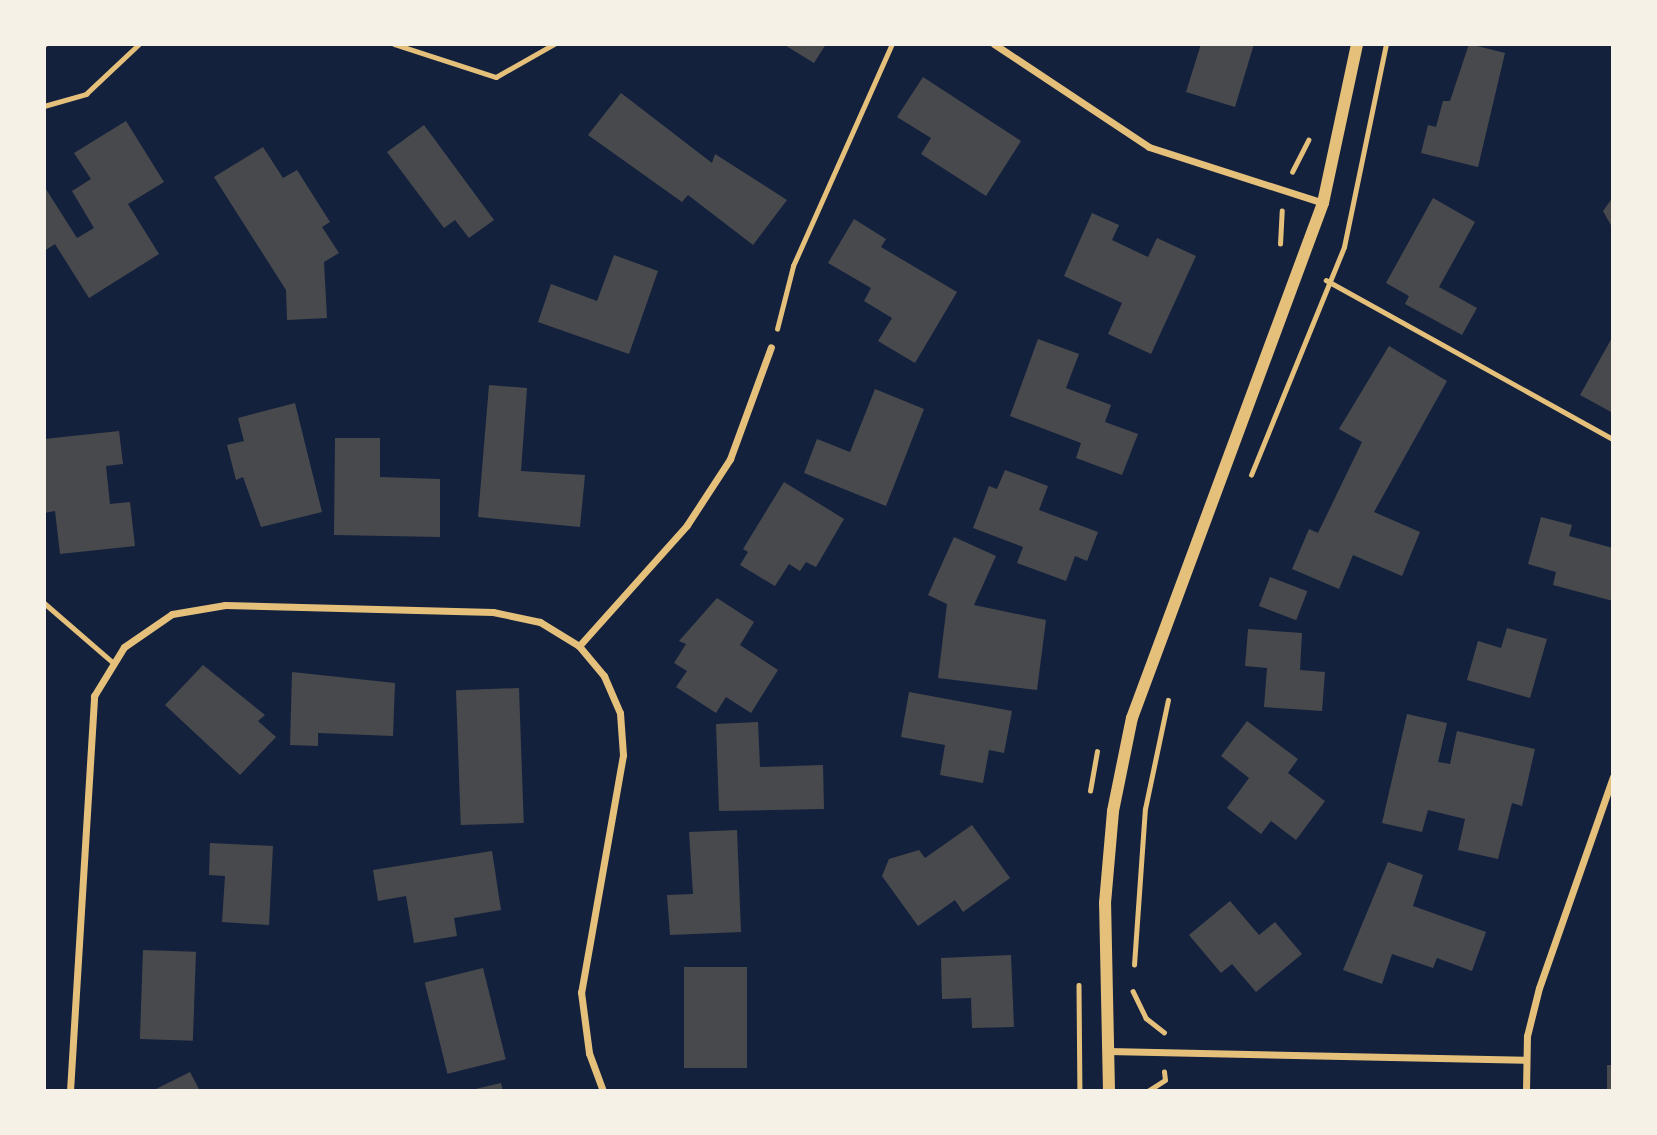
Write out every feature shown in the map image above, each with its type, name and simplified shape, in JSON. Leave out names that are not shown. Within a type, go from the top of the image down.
[{"type":"street","points":[[994,44],[1149,147],[1323,203]]},
{"type":"street","points":[[1109,1091],[1105,903],[1113,811],[1132,718],[1323,203],[1357,44]]},
{"type":"street","points":[[579,646],[687,525],[730,459],[771,347]]},
{"type":"street","points":[[70,1091],[87,733],[94,696],[112,662],[172,614],[225,605],[493,612],[540,622],[579,646],[604,676],[620,713],[623,755],[582,960],[589,1054],[603,1091]]},
{"type":"street","points":[[1526,1091],[1524,1060],[1539,988],[1613,777]]},
{"type":"street","points":[[1108,1051],[1524,1060]]},
{"type":"lane","points":[[44,603],[112,662]]},
{"type":"path","points":[[44,106],[86,94],[139,44]]},
{"type":"path","points":[[394,44],[496,77],[554,44]]},
{"type":"path","points":[[771,347],[793,266],[892,44]]},
{"type":"path","points":[[1247,488],[1328,281],[1344,247],[1387,44]]},
{"type":"path","points":[[1278,232],[1287,193],[1311,131]]},
{"type":"path","points":[[1301,266],[1613,439]]},
{"type":"path","points":[[1164,1028],[1146,1018],[1132,989],[1144,808],[1169,695]]},
{"type":"path","points":[[1148,1091],[1165,1080]]},
{"type":"building","points":[[783,44],[826,44],[814,63]]},
{"type":"building","points":[[1201,44],[1254,44],[1235,107],[1186,92]]},
{"type":"building","points":[[1469,44],[1505,53],[1478,167],[1421,153],[1428,125],[1436,127],[1443,101],[1450,101]]},
{"type":"building","points":[[923,77],[1021,141],[986,196],[921,154],[931,138],[897,117]]},
{"type":"building","points":[[621,93],[712,163],[715,154],[787,200],[753,245],[688,195],[682,202],[588,135]]},
{"type":"building","points":[[126,121],[164,182],[128,204],[159,254],[89,298],[55,244],[44,251],[44,186],[77,238],[94,228],[72,191],[91,179],[74,153]]},
{"type":"building","points":[[424,125],[494,220],[469,238],[455,220],[444,228],[387,152]]},
{"type":"building","points":[[263,147],[283,178],[297,170],[330,222],[322,227],[339,253],[324,262],[327,318],[287,320],[286,290],[214,177]]},
{"type":"building","points":[[1613,197],[1613,229],[1603,211]]},
{"type":"building","points":[[1433,198],[1475,222],[1439,287],[1477,308],[1462,335],[1405,304],[1409,296],[1386,283]]},
{"type":"building","points":[[1092,213],[1119,225],[1112,240],[1148,257],[1157,238],[1196,256],[1151,354],[1108,334],[1122,303],[1064,276]]},
{"type":"building","points":[[854,219],[886,239],[881,247],[957,292],[915,363],[878,341],[892,318],[864,301],[871,288],[828,263]]},
{"type":"building","points":[[614,255],[658,271],[629,354],[538,322],[551,284],[597,301]]},
{"type":"building","points":[[1613,336],[1613,413],[1580,395]]},
{"type":"building","points":[[1038,339],[1079,354],[1066,388],[1111,405],[1105,422],[1138,434],[1122,475],[1076,458],[1081,443],[1010,416]]},
{"type":"building","points":[[1389,346],[1447,381],[1374,512],[1420,532],[1402,576],[1353,555],[1339,589],[1292,569],[1309,529],[1318,533],[1362,442],[1339,429]]},
{"type":"building","points":[[489,385],[527,388],[521,471],[585,475],[580,527],[478,517]]},
{"type":"building","points":[[875,389],[924,409],[886,506],[804,473],[817,439],[850,452]]},
{"type":"building","points":[[295,403],[322,512],[261,527],[243,477],[236,480],[227,445],[244,441],[238,418]]},
{"type":"building","points":[[119,431],[123,464],[106,466],[110,504],[130,502],[135,546],[60,554],[55,511],[44,513],[44,439]]},
{"type":"building","points":[[335,438],[380,438],[380,477],[440,479],[440,537],[334,535]]},
{"type":"building","points":[[1005,470],[1048,486],[1039,510],[1098,532],[1087,561],[1075,556],[1066,581],[1017,563],[1023,547],[973,528],[989,486],[997,489]]},
{"type":"building","points":[[784,482],[844,519],[816,567],[806,562],[800,571],[789,564],[775,586],[740,565],[748,552],[743,549]]},
{"type":"building","points":[[1541,517],[1572,525],[1569,536],[1613,548],[1613,601],[1553,585],[1556,572],[1528,564]]},
{"type":"building","points":[[954,537],[996,556],[974,605],[1046,620],[1037,690],[938,678],[947,604],[928,595]]},
{"type":"building","points":[[1270,577],[1307,591],[1296,620],[1259,606]]},
{"type":"building","points":[[717,598],[754,622],[740,645],[778,670],[751,713],[726,697],[716,713],[676,687],[687,671],[674,663],[686,644],[679,641]]},
{"type":"building","points":[[1507,628],[1547,639],[1530,698],[1467,680],[1478,641],[1501,648]]},
{"type":"building","points":[[1248,629],[1302,633],[1300,670],[1325,672],[1322,711],[1264,707],[1267,668],[1245,666]]},
{"type":"building","points":[[203,665],[265,715],[258,721],[276,737],[240,775],[165,705]]},
{"type":"building","points":[[292,672],[395,683],[393,736],[318,733],[318,746],[290,745]]},
{"type":"building","points":[[519,688],[524,823],[461,825],[456,690]]},
{"type":"building","points":[[909,692],[1012,711],[1004,753],[989,750],[983,783],[940,775],[945,745],[901,737]]},
{"type":"building","points":[[1407,714],[1447,723],[1438,762],[1450,764],[1457,731],[1535,749],[1522,806],[1512,803],[1498,859],[1458,850],[1465,819],[1428,810],[1422,832],[1382,823]]},
{"type":"building","points":[[1247,721],[1298,759],[1288,773],[1325,801],[1296,840],[1271,821],[1261,834],[1227,808],[1249,778],[1221,756]]},
{"type":"building","points":[[758,722],[760,767],[823,765],[824,809],[719,811],[716,724]]},
{"type":"building","points":[[972,825],[1010,878],[963,912],[955,900],[918,926],[882,876],[889,859],[919,850],[925,858]]},
{"type":"building","points":[[737,830],[741,932],[670,935],[667,895],[693,894],[689,832]]},
{"type":"building","points":[[210,843],[273,846],[269,925],[222,922],[225,876],[209,875]]},
{"type":"building","points":[[492,851],[501,910],[454,918],[457,936],[414,943],[406,896],[378,901],[373,870]]},
{"type":"building","points":[[1388,862],[1423,875],[1413,906],[1486,932],[1472,971],[1437,958],[1433,968],[1392,954],[1382,984],[1343,970]]},
{"type":"building","points":[[1230,901],[1259,935],[1275,922],[1302,954],[1256,992],[1232,964],[1221,973],[1189,935]]},
{"type":"building","points":[[143,950],[196,952],[193,1041],[140,1039]]},
{"type":"building","points":[[1011,955],[1014,1027],[972,1028],[971,998],[942,999],[941,958]]},
{"type":"building","points":[[684,967],[747,967],[747,1068],[684,1068]]},
{"type":"building","points":[[483,968],[506,1059],[448,1074],[425,983]]},
{"type":"building","points":[[1607,1065],[1613,1065],[1613,1091],[1607,1091]]},
{"type":"building","points":[[190,1072],[200,1091],[152,1091]]},
{"type":"building","points":[[501,1083],[503,1091],[471,1091],[471,1090]]}]
